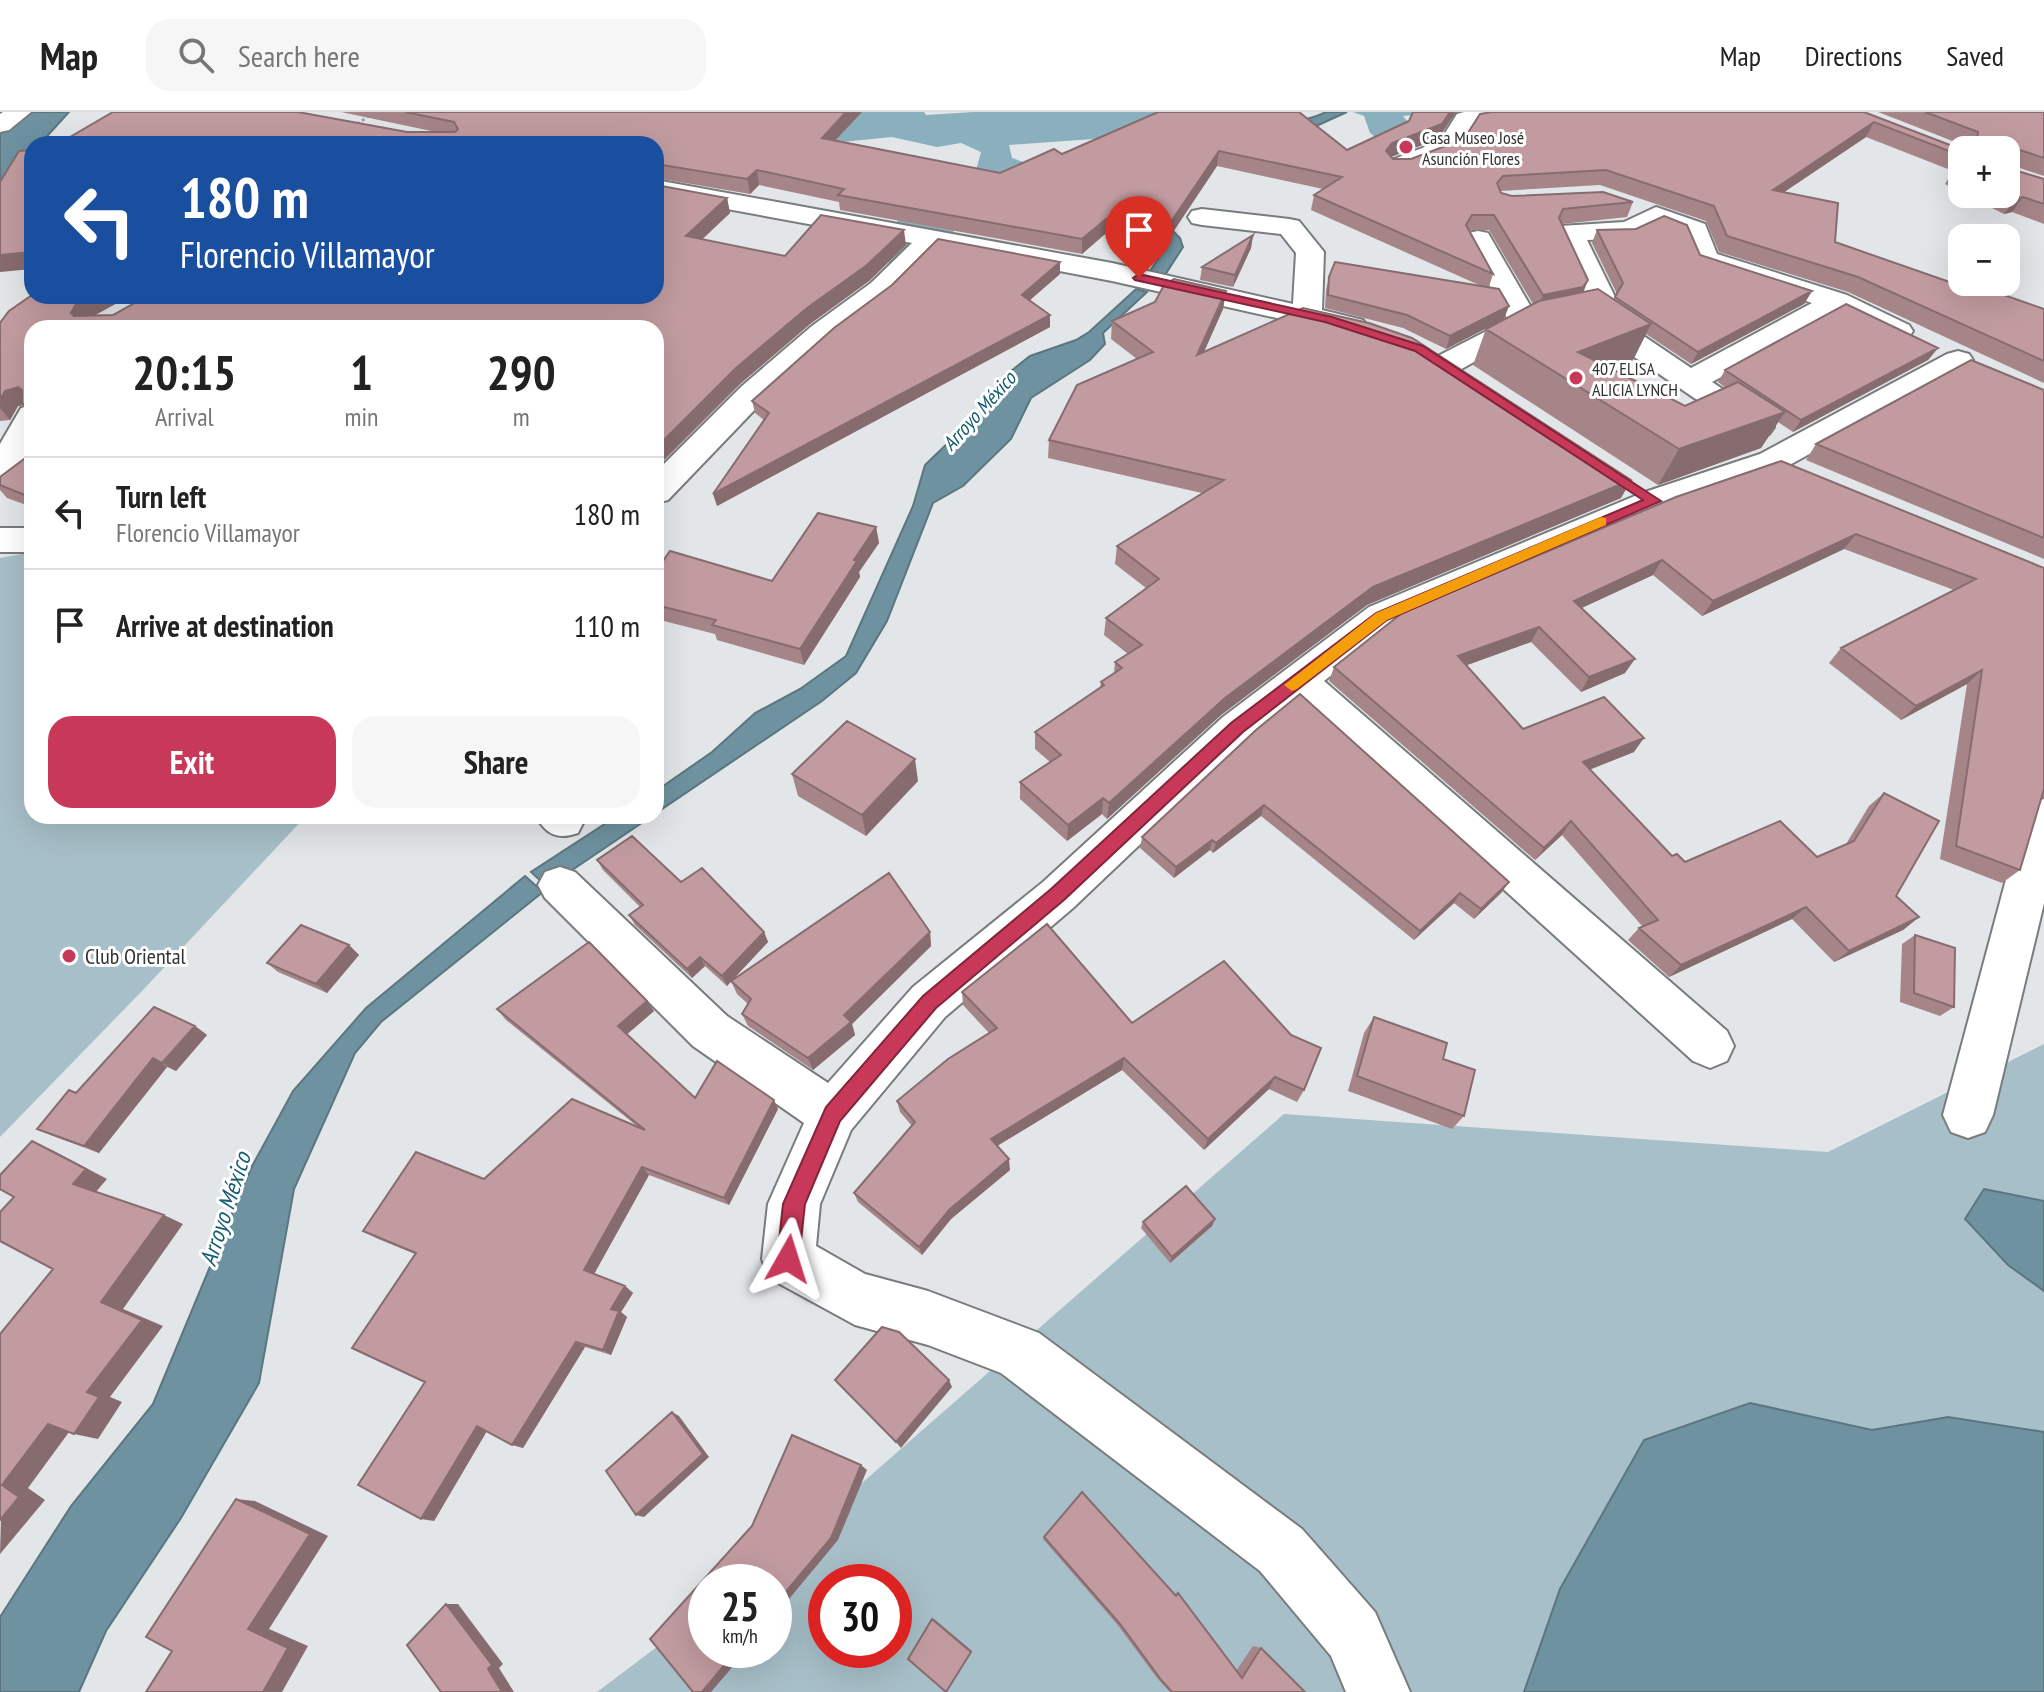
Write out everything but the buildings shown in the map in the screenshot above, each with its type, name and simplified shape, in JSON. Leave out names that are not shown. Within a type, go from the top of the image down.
[{"type":"street","points":[[0,125],[19,112]]},
{"type":"street","points":[[1398,166],[1449,146],[1466,119],[1491,117],[1499,112]]},
{"type":"street","points":[[664,190],[1151,280],[1385,336]]},
{"type":"street","points":[[1378,1692],[1353,1634],[1281,1550],[1019,1353],[928,1318],[855,1298],[788,1259],[794,1204],[833,1114],[929,1002],[1058,895],[1237,728],[1382,616],[1641,492],[1782,455],[1948,355],[1837,301],[1705,259],[1695,230],[1629,206]]},
{"type":"street","points":[[1471,382],[1432,356],[1515,327],[1588,312],[1600,297],[1570,232],[1630,230],[1656,215]]},
{"type":"street","points":[[1202,217],[1289,227],[1310,252],[1307,315]]},
{"type":"street","points":[[1478,239],[1526,325]]},
{"type":"street","points":[[664,484],[753,393],[823,332],[881,289],[931,240]]},
{"type":"street","points":[[1690,381],[1837,301]]},
{"type":"street","points":[[1588,312],[1690,381],[1815,478]]},
{"type":"street","points":[[0,474],[24,430]]},
{"type":"street","points":[[0,540],[24,540]]},
{"type":"street","points":[[1298,680],[1710,1046]]},
{"type":"street","points":[[1968,1115],[2044,816]]},
{"type":"street","points":[[560,885],[710,1031],[833,1114]]},
{"type":"path","points":[[357,124],[375,112]]},
{"type":"shaded area","points":[[23,112],[69,112],[47,136],[24,136],[24,159],[0,184],[0,131]]},
{"type":"shaded area","points":[[808,112],[924,112],[926,115],[974,112],[1178,112],[1108,138],[1009,145],[1012,158],[1032,165],[986,212],[951,233],[952,247],[891,264],[874,253],[896,226],[900,212],[974,178],[981,152],[961,143],[937,147],[892,137],[842,142],[820,137]]},
{"type":"shaded area","points":[[1326,112],[1347,112],[1314,127],[1263,136],[1203,161],[1176,178],[1152,210],[1180,238],[1183,247],[1165,275],[1150,271],[1167,246],[1166,238],[1138,208],[1164,176],[1179,163],[1213,145]]},
{"type":"shaded area","points":[[1353,112],[1449,112],[1403,116],[1408,122],[1378,139],[1370,133],[1364,116]]},
{"type":"shaded area","points":[[1136,289],[1147,292],[1103,333],[1105,344],[1090,360],[1031,398],[1011,439],[963,486],[933,503],[887,621],[856,673],[822,701],[664,808],[664,785],[712,752],[755,713],[800,689],[846,656],[913,506],[925,465],[985,407],[1006,375],[1030,356],[1076,340]]},
{"type":"shaded area","name":"Club Oriental","points":[[24,554],[24,824],[299,824],[0,1137],[0,558]]},
{"type":"shaded area","points":[[605,824],[640,824],[547,887],[531,872]]},
{"type":"shaded area","points":[[525,876],[543,892],[381,1022],[355,1053],[294,1189],[259,1383],[181,1518],[106,1631],[79,1692],[0,1692],[0,1617],[71,1506],[153,1404],[251,1168],[293,1091],[366,1008]]},
{"type":"shaded area","points":[[2044,1044],[2044,1692],[597,1692],[688,1624],[688,1668],[792,1668],[792,1564],[779,1564],[783,1552],[1284,1114],[1828,1152]]},
{"type":"shaded area","points":[[1984,1189],[2044,1201],[2044,1291],[2008,1265],[1965,1219]]},
{"type":"shaded area","points":[[1750,1403],[1872,1430],[1948,1417],[2044,1432],[2044,1692],[1524,1692],[1560,1589],[1644,1440]]},
{"type":"slow traffic","points":[[1292,685],[1382,616],[1601,522]]},
{"type":"place","name":"Casa Museo José Asunción Flores","points":[[1406,147]]},
{"type":"place","name":"407 ELISA ALICIA LYNCH","points":[[1576,378]]},
{"type":"place","name":"Club Oriental","points":[[69,956]]},
{"type":"route","points":[[788,1259],[794,1204],[833,1114],[929,1002],[1058,895],[1237,728],[1382,616],[1654,501],[1419,348],[1374,331],[1328,319],[1139,278]]},
{"type":"water label","name":"Arroyo México","points":[[979,411]]},
{"type":"water label","name":"Arroyo México","points":[[225,1209]]}]
